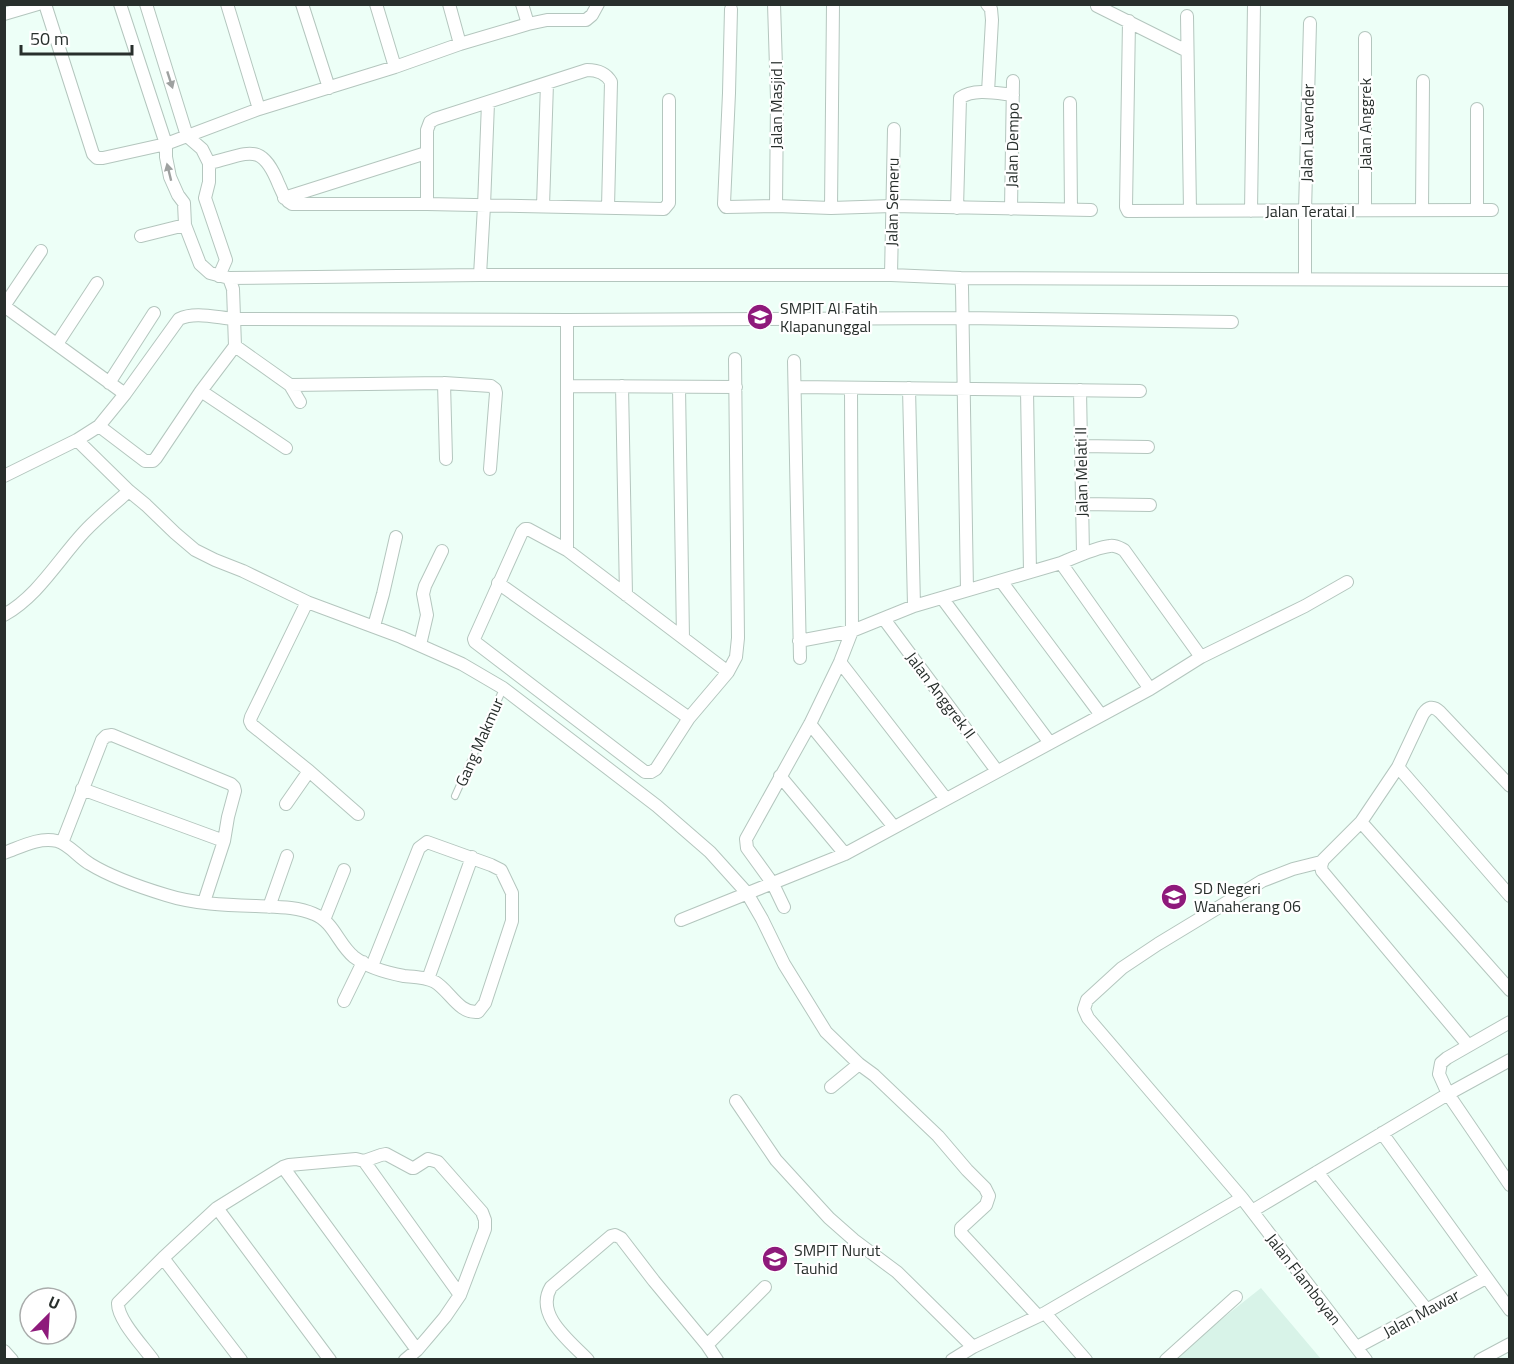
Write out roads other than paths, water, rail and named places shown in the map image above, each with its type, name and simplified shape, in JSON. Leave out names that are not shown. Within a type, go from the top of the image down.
[{"type":"street","points":[[4,14],[38,4]]},
{"type":"street","points":[[45,4],[97,158],[166,144],[260,110],[528,24],[547,20],[586,20],[598,4]]},
{"type":"street","points":[[120,4],[166,144],[170,177],[184,203],[185,225],[200,264],[210,273],[227,281],[480,275],[891,275],[962,282],[1509,280]]},
{"type":"street","points":[[99,426],[145,461],[153,461],[234,346],[234,314],[227,281],[226,260],[205,198],[209,182],[209,164],[202,149],[187,136],[146,4]]},
{"type":"street","points":[[227,4],[260,110]]},
{"type":"street","points":[[302,4],[329,88]]},
{"type":"street","points":[[376,4],[395,67]]},
{"type":"street","points":[[449,4],[460,44]]},
{"type":"street","points":[[522,4],[528,24]]},
{"type":"street","name":"Jalan Masjid I","points":[[774,4],[777,99],[776,206]]},
{"type":"street","points":[[831,208],[833,4]]},
{"type":"street","points":[[987,4],[991,9],[992,20],[988,92]]},
{"type":"street","points":[[1251,211],[1254,4]]},
{"type":"street","points":[[1097,6],[1187,51]]},
{"type":"street","points":[[731,9],[724,204],[729,208],[892,206],[1091,210]]},
{"type":"street","points":[[1187,16],[1190,211]]},
{"type":"street","name":"Jalan Teratai I","points":[[1129,21],[1126,207],[1128,211],[1492,210]]},
{"type":"street","name":"Jalan Lavender","points":[[1305,279],[1310,23]]},
{"type":"street","name":"Jalan Anggrek","points":[[1365,38],[1365,210]]},
{"type":"street","points":[[427,204],[426,153],[427,130],[430,122],[591,70],[607,76],[611,82],[608,207]]},
{"type":"street","name":"Jalan Dempo","points":[[1011,209],[1013,81]]},
{"type":"street","points":[[1422,210],[1423,81]]},
{"type":"street","points":[[543,206],[547,83]]},
{"type":"street","points":[[957,208],[960,98],[966,94],[988,92],[1012,95]]},
{"type":"street","points":[[209,164],[249,153],[258,154],[266,159],[284,198],[289,203],[297,204],[664,208],[668,205],[669,100]]},
{"type":"street","points":[[480,275],[488,103]]},
{"type":"street","points":[[1070,103],[1071,210]]},
{"type":"street","points":[[1477,109],[1477,210]]},
{"type":"street","name":"Jalan Semeru","points":[[891,275],[894,129]]},
{"type":"street","points":[[284,198],[426,153]]},
{"type":"street","points":[[184,203],[205,198]]},
{"type":"street","points":[[141,236],[185,225]]},
{"type":"street","points":[[41,251],[4,306],[125,394]]},
{"type":"street","points":[[962,282],[967,591]]},
{"type":"street","points":[[57,344],[97,283]]},
{"type":"street","points":[[109,383],[154,313]]},
{"type":"street","points":[[4,477],[77,440],[99,426],[179,319],[185,316],[234,314],[567,320],[962,318],[1232,322]]},
{"type":"street","points":[[567,320],[567,550]]},
{"type":"street","points":[[234,346],[290,385],[300,402]]},
{"type":"street","points":[[728,672],[567,550],[528,529],[522,531],[474,636],[475,642],[645,772],[656,769],[689,718],[728,672],[736,657],[738,638],[735,359]]},
{"type":"street","points":[[794,362],[800,658]]},
{"type":"street","points":[[290,385],[444,383],[486,385],[495,389],[496,393],[490,469]]},
{"type":"street","points":[[444,383],[446,459]]},
{"type":"street","points":[[567,386],[736,387]]},
{"type":"street","points":[[622,386],[626,595]]},
{"type":"street","points":[[679,387],[683,638]]},
{"type":"street","points":[[795,387],[1140,391]]},
{"type":"street","points":[[784,907],[772,884],[747,848],[746,839],[810,724],[840,662],[852,631],[851,388]]},
{"type":"street","points":[[909,388],[914,606]]},
{"type":"street","points":[[1027,390],[1030,572]]},
{"type":"street","name":"Jalan Melati II","points":[[1080,390],[1083,554]]},
{"type":"street","points":[[201,391],[286,448]]},
{"type":"street","points":[[77,440],[129,491],[195,550],[307,602],[420,645],[462,664],[503,688],[657,806],[710,852],[747,893],[784,964],[826,1032],[930,1129],[985,1188],[989,1196],[986,1205],[961,1228],[961,1233],[1086,1359]]},
{"type":"street","points":[[1081,446],[1148,447]]},
{"type":"street","points":[[4,615],[34,593],[86,531],[129,491]]},
{"type":"street","points":[[1082,504],[1150,505]]},
{"type":"street","points":[[374,626],[396,537]]},
{"type":"street","points":[[798,641],[852,631],[914,606],[1061,563],[1109,546],[1124,550],[1201,657]]},
{"type":"street","points":[[420,645],[428,615],[423,594],[442,551]]},
{"type":"street","points":[[1061,563],[1150,689]]},
{"type":"street","points":[[1001,581],[1101,716]]},
{"type":"street","points":[[681,920],[845,854],[1150,689],[1201,657],[1305,606],[1347,582]]},
{"type":"street","points":[[498,583],[689,718]]},
{"type":"street","points":[[942,598],[1050,743]]},
{"type":"street","points":[[307,602],[250,721],[252,726],[358,814]]},
{"type":"street","name":"Jalan Anggrek II","points":[[884,619],[997,771]]},
{"type":"street","points":[[840,662],[946,799]]},
{"type":"street","points":[[1468,1045],[1322,871],[1321,862],[1361,822],[1398,767],[1423,714],[1431,707],[1436,708],[1509,786]]},
{"type":"street","points":[[810,724],[894,827]]},
{"type":"street","points":[[62,843],[102,740],[106,736],[112,735],[231,784],[235,791],[224,841],[204,902]]},
{"type":"street","points":[[1398,767],[1509,896]]},
{"type":"street","points":[[286,804],[309,771]]},
{"type":"street","points":[[780,776],[845,854]]},
{"type":"street","points":[[82,789],[224,841]]},
{"type":"street","points":[[1361,822],[1509,990]]},
{"type":"street","points":[[5,851],[41,840],[58,841],[90,864],[165,895],[192,902],[302,910],[317,915],[329,924],[344,947],[356,958],[367,964],[397,974],[428,978],[441,986],[467,1011],[473,1012],[478,1012],[485,1003],[512,921],[512,893],[501,870],[472,857],[427,842],[419,848],[367,964],[344,1000]]},
{"type":"street","points":[[269,907],[288,856]]},
{"type":"street","points":[[428,978],[472,857]]},
{"type":"street","name":"Jalan Flamboyan","points":[[1321,862],[1293,869],[1262,881],[1158,944],[1122,969],[1087,1000],[1084,1009],[1088,1018],[1242,1198],[1366,1359]]},
{"type":"street","points":[[324,920],[344,870]]},
{"type":"street","points":[[1509,1022],[1446,1058],[1441,1063],[1439,1074],[1448,1094],[1509,1185]]},
{"type":"street","points":[[831,1087],[859,1064]]},
{"type":"street","points":[[1252,1211],[1448,1094],[1507,1065]]},
{"type":"street","points":[[736,1101],[776,1160],[829,1218],[897,1272],[973,1347]]},
{"type":"street","points":[[1382,1133],[1509,1310]]},
{"type":"street","points":[[153,1359],[117,1307],[114,1306],[217,1208],[289,1165],[356,1159],[364,1161],[386,1154],[412,1168],[428,1159],[438,1162],[482,1212],[485,1220],[485,1229],[460,1295],[417,1350],[405,1359]]},
{"type":"street","points":[[364,1161],[460,1295]]},
{"type":"street","points":[[283,1167],[417,1350]]},
{"type":"street","points":[[1317,1172],[1427,1311]]},
{"type":"street","points":[[952,1359],[1042,1314],[1242,1198]]},
{"type":"street","points":[[217,1208],[330,1359]]},
{"type":"street","points":[[588,1359],[556,1327],[551,1319],[546,1295],[551,1287],[615,1235],[621,1238],[717,1359]]},
{"type":"street","points":[[163,1258],[241,1359]]},
{"type":"street","name":"Jalan Mawar","points":[[1357,1347],[1486,1278]]},
{"type":"street","points":[[707,1345],[765,1287]]},
{"type":"street","points":[[1166,1359],[1236,1297]]},
{"type":"street","points":[[1480,1359],[1509,1344]]},
{"type":"street","points":[[4,1352],[12,1359]]},
{"type":"lane","name":"Gang Makmur","points":[[455,796],[503,688]]},
{"type":"place","name":"SMPIT Al Fatih Klapanunggal","points":[[760,317]]},
{"type":"place","name":"SD Negeri Wanaherang 06","points":[[1174,897]]},
{"type":"place","name":"SMPIT Nurut Tauhid","points":[[775,1259]]}]
